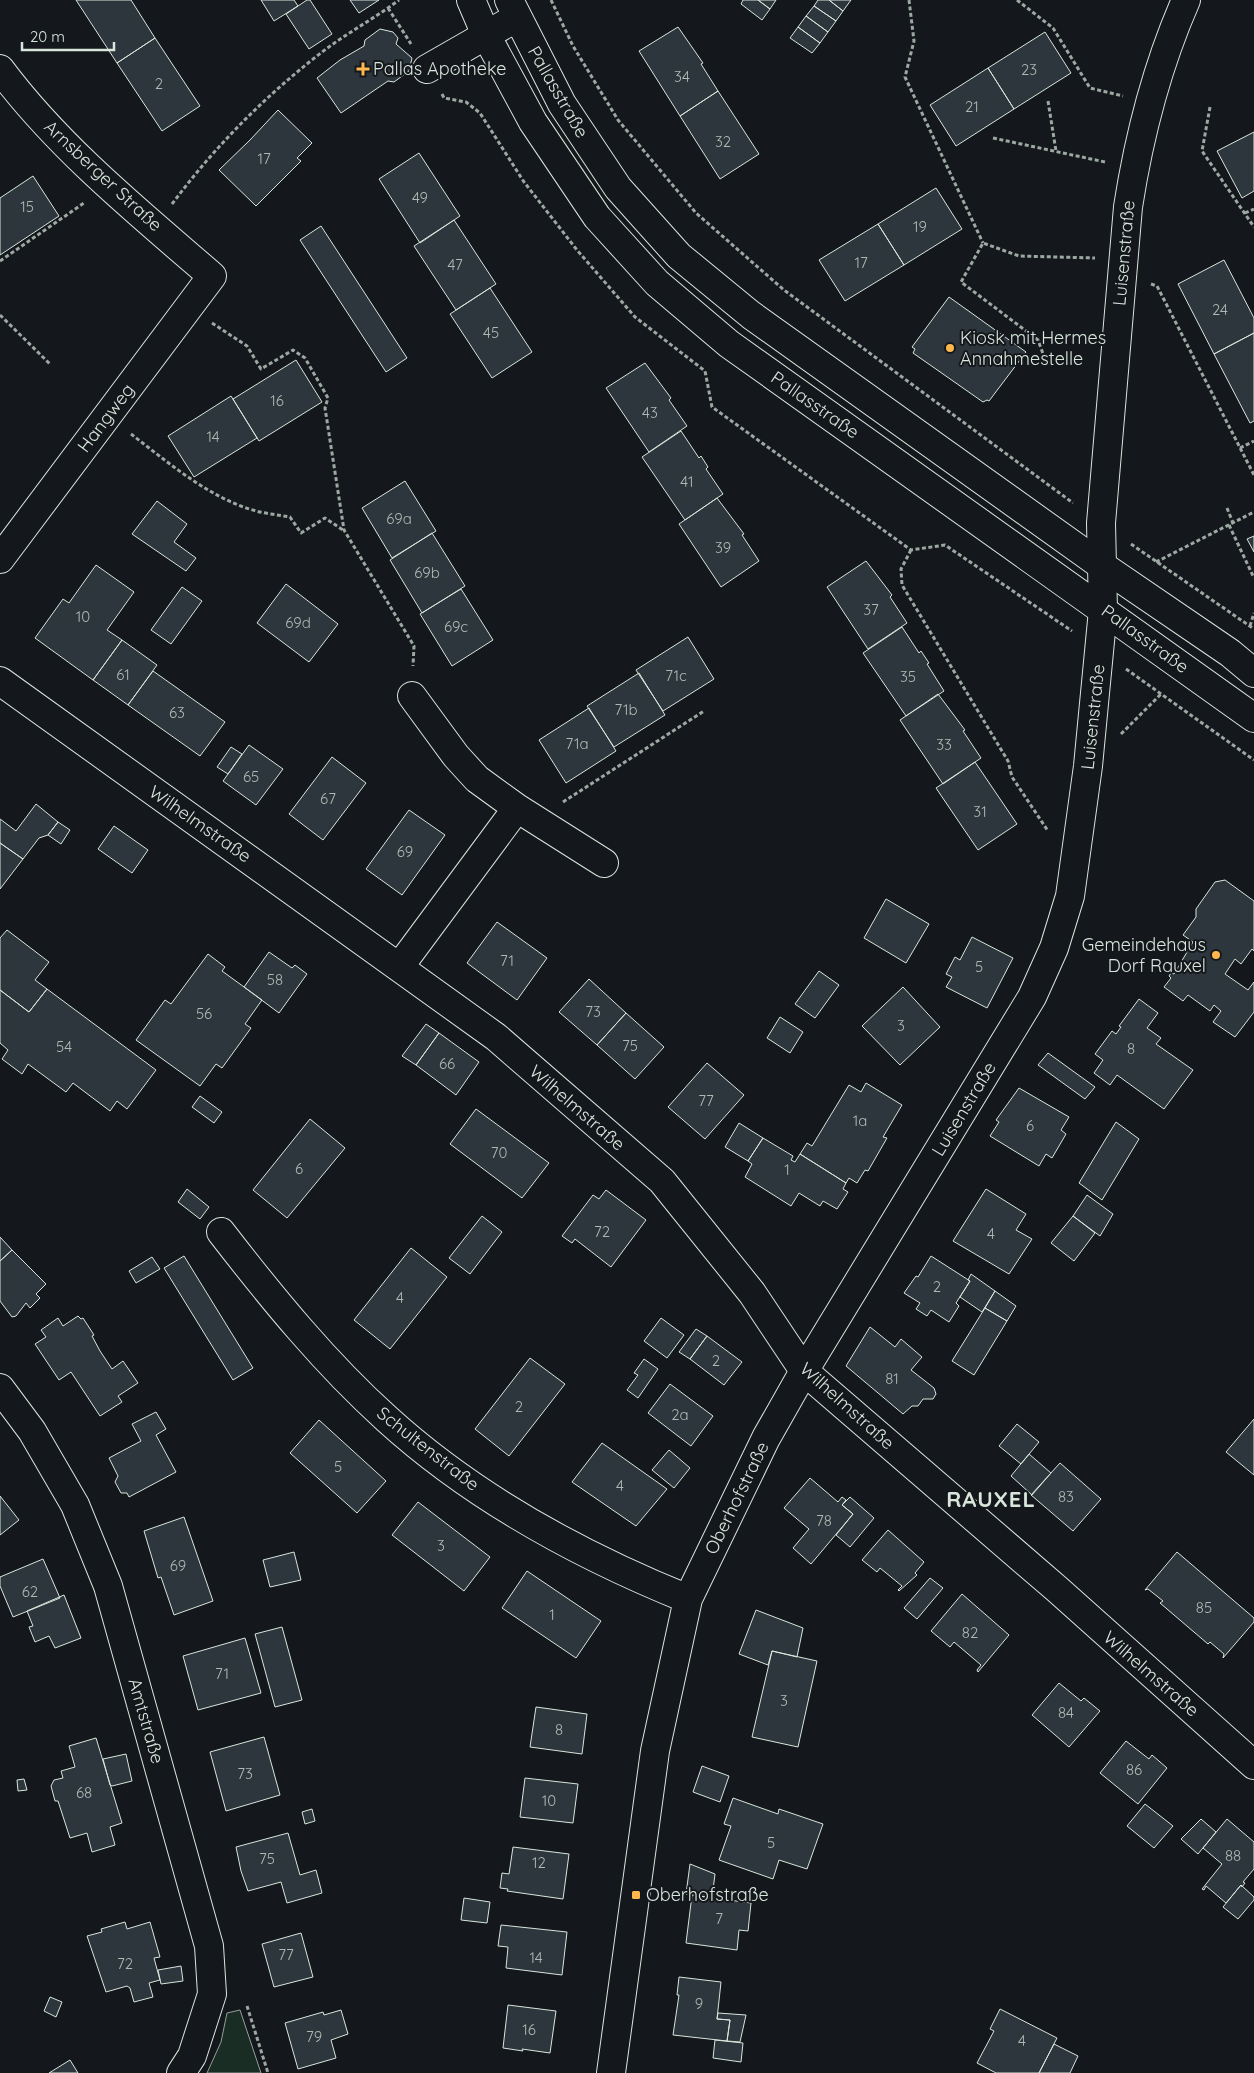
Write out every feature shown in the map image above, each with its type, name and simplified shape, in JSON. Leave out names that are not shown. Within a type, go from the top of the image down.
[{"type":"street","name":"Pallasstraße","points":[[471,0],[486,35],[534,122],[597,218],[657,283],[729,344],[1254,718]]},
{"type":"street","name":"Luisenstraße","points":[[804,1371],[1032,997],[1054,948],[1070,896],[1080,837],[1100,650],[1103,610],[1100,523],[1122,268],[1134,168],[1149,102],[1186,0]]},
{"type":"street","name":"Pallasstraße","points":[[513,9],[562,104],[618,188],[679,256],[751,316],[1101,565],[1230,653],[1254,673]]},
{"type":"street","points":[[428,69],[486,35],[513,9]]},
{"type":"street","name":"Arnsberger Straße","points":[[0,69],[49,127],[155,226],[212,276]]},
{"type":"street","name":"Hangweg","points":[[0,559],[212,276]]},
{"type":"street","name":"Wilhelmstraße","points":[[0,681],[496,1036],[662,1182],[752,1293],[804,1371],[1050,1582],[1254,1765]]},
{"type":"street","points":[[412,696],[456,756],[477,779],[517,808],[544,823],[604,863]]},
{"type":"street","points":[[400,966],[517,808]]},
{"type":"street","name":"Schultenstraße","points":[[221,1232],[270,1295],[331,1364],[387,1420],[449,1469],[516,1515],[584,1554],[688,1599]]},
{"type":"street","name":"Oberhofstraße","points":[[611,2073],[653,1764],[688,1599],[766,1438],[804,1371]]},
{"type":"street","name":"Amtstraße","points":[[0,1388],[32,1432],[75,1505],[108,1586],[209,1946],[212,1994],[192,2056],[181,2073]]},
{"type":"path","points":[[155,226],[198,168],[267,97],[326,49],[398,0]]},
{"type":"path","points":[[552,0],[573,46],[618,120],[696,213],[784,290],[1100,523],[1254,629]]},
{"type":"path","points":[[909,0],[914,41],[905,77],[983,243],[1019,256],[1122,268],[1157,286],[1254,475]]},
{"type":"path","points":[[1017,0],[1053,28],[1090,88],[1149,102]]},
{"type":"path","points":[[1048,100],[1056,151]]},
{"type":"path","points":[[1210,107],[1202,151],[1254,227]]},
{"type":"path","points":[[993,138],[1134,168]]},
{"type":"path","points":[[0,261],[84,203]]},
{"type":"path","points":[[1245,214],[1254,209]]},
{"type":"path","points":[[983,243],[961,282],[1038,340],[1046,359]]},
{"type":"path","points":[[188,308],[247,346],[261,369],[293,350],[304,358],[328,398],[325,408],[344,530],[414,646],[412,696]]},
{"type":"path","points":[[0,315],[51,365]]},
{"type":"path","points":[[107,416],[185,474],[221,496],[255,511],[290,517],[301,533],[325,518],[344,530]]},
{"type":"path","points":[[1240,448],[1254,441]]},
{"type":"path","points":[[1227,508],[1234,522]]},
{"type":"path","points":[[1156,562],[1254,512]]},
{"type":"path","points":[[1229,525],[1254,578]]},
{"type":"path","points":[[911,550],[901,569],[902,585],[1008,761],[1012,777],[1049,833],[1080,837]]},
{"type":"path","points":[[1250,626],[1254,613]]},
{"type":"path","points":[[1100,650],[1254,760]]},
{"type":"path","points":[[1088,766],[1161,694]]},
{"type":"path","points":[[544,823],[561,803],[704,711]]},
{"type":"path","points":[[247,2006],[268,2073]]},
{"type":"green space","points":[[240,2010],[261,2073],[207,2073],[221,2042],[227,2013]]},
{"type":"building","points":[[76,0],[131,0],[155,38],[117,63]]},
{"type":"building","points":[[261,0],[294,0],[298,6],[274,21]]},
{"type":"building","points":[[307,0],[310,0],[332,34],[309,49],[286,14]]},
{"type":"building","points":[[350,0],[379,0],[359,13]]},
{"type":"building","points":[[743,0],[758,0],[770,9],[762,20],[741,4]]},
{"type":"building","points":[[758,0],[776,0],[770,9]]},
{"type":"building","points":[[818,0],[829,0],[843,11],[836,21],[814,6]]},
{"type":"building","points":[[829,0],[851,0],[843,11]]},
{"type":"building","points":[[814,6],[836,21],[828,32],[806,16]]},
{"type":"building","points":[[806,16],[828,32],[820,43],[798,27]]},
{"type":"building","points":[[678,27],[703,63],[701,64],[718,91],[680,116],[639,51]]},
{"type":"building","points":[[798,27],[820,43],[812,53],[790,38]]},
{"type":"building","points":[[380,29],[393,32],[398,38],[396,44],[412,58],[409,71],[394,82],[388,81],[341,113],[317,78],[340,60],[364,46],[365,40]]},
{"type":"building","points":[[1045,32],[1071,73],[1014,109],[988,68]]},
{"type":"building","points":[[155,38],[200,106],[162,131],[117,63]]},
{"type":"building","points":[[988,68],[1014,109],[956,146],[930,105]]},
{"type":"building","points":[[718,91],[759,154],[720,179],[680,116]]},
{"type":"building","points":[[278,110],[312,143],[297,158],[301,161],[256,206],[219,170]]},
{"type":"building","points":[[1254,132],[1254,191],[1242,198],[1217,151]]},
{"type":"building","points":[[419,153],[460,216],[420,243],[379,179]]},
{"type":"building","points":[[33,176],[59,216],[0,255],[0,198]]},
{"type":"building","points":[[936,188],[962,229],[904,265],[878,224]]},
{"type":"building","points":[[454,220],[496,284],[456,310],[414,246]]},
{"type":"building","points":[[878,224],[904,265],[845,301],[819,260]]},
{"type":"building","points":[[321,226],[407,358],[386,372],[300,240]]},
{"type":"building","points":[[1224,260],[1254,318],[1254,333],[1214,354],[1178,284]]},
{"type":"building","points":[[490,288],[532,352],[492,378],[450,314]]},
{"type":"building","points":[[949,297],[1026,352],[989,401],[983,402],[913,353],[915,349],[912,347]]},
{"type":"building","points":[[1254,333],[1254,421],[1250,423],[1214,354]]},
{"type":"building","points":[[296,360],[322,402],[259,441],[233,399]]},
{"type":"building","points":[[645,363],[671,398],[669,400],[687,426],[649,452],[606,388]]},
{"type":"building","points":[[231,396],[257,438],[194,477],[168,436]]},
{"type":"building","points":[[681,431],[699,458],[701,456],[708,467],[706,469],[723,494],[685,520],[642,457]]},
{"type":"building","points":[[405,481],[436,531],[392,558],[362,508]]},
{"type":"building","points":[[717,498],[744,534],[742,535],[759,561],[721,587],[679,524]]},
{"type":"building","points":[[157,501],[187,524],[174,542],[196,558],[186,571],[132,534]]},
{"type":"building","points":[[432,533],[465,586],[422,613],[390,560]]},
{"type":"building","points":[[1254,536],[1254,552],[1247,539]]},
{"type":"building","points":[[866,561],[892,595],[890,597],[907,623],[868,649],[827,587]]},
{"type":"building","points":[[96,565],[134,592],[107,630],[122,640],[93,680],[35,638],[63,599],[69,603]]},
{"type":"building","points":[[286,584],[338,624],[309,662],[257,623]]},
{"type":"building","points":[[182,587],[202,601],[171,644],[151,630]]},
{"type":"building","points":[[461,589],[493,640],[452,666],[420,614]]},
{"type":"building","points":[[902,627],[919,653],[921,651],[929,663],[927,664],[944,691],[906,716],[863,653]]},
{"type":"building","points":[[688,637],[714,679],[663,711],[636,670]]},
{"type":"building","points":[[122,640],[157,665],[128,705],[93,680]]},
{"type":"building","points":[[153,671],[225,722],[200,756],[128,705]]},
{"type":"building","points":[[639,673],[665,715],[614,747],[587,706]]},
{"type":"building","points":[[938,694],[965,730],[963,731],[981,758],[943,784],[900,720]]},
{"type":"building","points":[[589,708],[616,751],[566,783],[539,740]]},
{"type":"building","points":[[249,745],[283,769],[256,805],[223,781]]},
{"type":"building","points":[[231,747],[242,754],[228,774],[217,767]]},
{"type":"building","points":[[332,757],[366,783],[323,840],[289,814]]},
{"type":"building","points":[[975,762],[1017,824],[978,850],[936,788]]},
{"type":"building","points":[[36,804],[58,822],[48,835],[39,838],[23,859],[0,843],[0,819],[16,831]]},
{"type":"building","points":[[409,810],[445,835],[402,895],[366,869]]},
{"type":"building","points":[[58,822],[70,830],[61,844],[48,835]]},
{"type":"building","points":[[114,826],[148,850],[132,873],[98,849]]},
{"type":"building","points":[[0,843],[23,859],[0,889]]},
{"type":"building","name":"Gemeindehaus Dorf Rauxel","points":[[1225,880],[1254,901],[1254,951],[1252,949],[1241,964],[1235,959],[1225,974],[1248,990],[1254,982],[1254,1012],[1235,1037],[1213,1022],[1221,1011],[1214,1005],[1210,1011],[1188,995],[1183,1001],[1164,987],[1171,978],[1169,976],[1171,973],[1174,974],[1193,942],[1183,935],[1196,917],[1196,909],[1215,882]]},
{"type":"building","points":[[886,899],[929,924],[906,963],[864,938]]},
{"type":"building","points":[[497,922],[547,958],[517,1000],[467,963]]},
{"type":"building","points":[[7,930],[49,962],[35,980],[47,989],[29,1012],[0,990],[0,938]]},
{"type":"building","points":[[972,937],[1013,958],[987,1008],[946,987],[952,977],[946,974],[955,957],[960,960]]},
{"type":"building","points":[[269,952],[292,968],[295,965],[307,974],[279,1013],[244,987]]},
{"type":"building","points":[[208,954],[225,967],[222,971],[262,1000],[245,1024],[251,1028],[222,1068],[216,1064],[200,1086],[136,1040],[165,1000],[171,1004]]},
{"type":"building","points":[[819,971],[839,985],[815,1018],[795,1004]]},
{"type":"building","points":[[589,979],[626,1013],[597,1045],[559,1012]]},
{"type":"building","points":[[903,987],[940,1027],[900,1065],[862,1026]]},
{"type":"building","points":[[47,989],[156,1070],[127,1109],[117,1101],[110,1111],[73,1083],[66,1092],[28,1064],[22,1074],[2,1059],[8,1050],[0,1043],[0,990],[29,1012]]},
{"type":"building","points":[[1139,999],[1158,1013],[1147,1028],[1161,1038],[1156,1044],[1193,1070],[1164,1109],[1117,1075],[1110,1085],[1094,1073],[1103,1060],[1095,1054],[1112,1031],[1116,1034],[1121,1027],[1119,1026]]},
{"type":"building","points":[[626,1013],[664,1047],[635,1079],[597,1045]]},
{"type":"building","points":[[780,1017],[803,1032],[790,1053],[767,1038]]},
{"type":"building","points":[[426,1024],[439,1033],[416,1065],[402,1056]]},
{"type":"building","points":[[439,1033],[479,1062],[456,1095],[416,1065]]},
{"type":"building","points":[[1048,1053],[1095,1087],[1085,1099],[1038,1065]]},
{"type":"building","points":[[707,1063],[744,1095],[705,1139],[668,1107]]},
{"type":"building","points":[[866,1083],[902,1105],[883,1137],[887,1138],[868,1171],[865,1170],[857,1183],[849,1178],[846,1183],[800,1154],[807,1143],[812,1146],[849,1085],[861,1092]]},
{"type":"building","points":[[1019,1088],[1069,1117],[1061,1130],[1066,1134],[1052,1158],[1046,1154],[1039,1166],[990,1136],[999,1122],[996,1120]]},
{"type":"building","points":[[200,1096],[222,1112],[214,1123],[192,1107]]},
{"type":"building","points":[[476,1109],[549,1163],[522,1198],[450,1144]]},
{"type":"building","points":[[310,1119],[345,1148],[287,1218],[253,1190]]},
{"type":"building","points":[[1116,1122],[1139,1139],[1102,1200],[1079,1183]]},
{"type":"building","points":[[739,1123],[763,1138],[748,1161],[725,1147]]},
{"type":"building","points":[[763,1138],[793,1156],[791,1160],[795,1162],[800,1154],[846,1183],[843,1189],[848,1192],[837,1209],[823,1201],[820,1206],[799,1193],[791,1206],[745,1177],[752,1164],[748,1161]]},
{"type":"building","points":[[187,1189],[209,1207],[200,1219],[178,1202]]},
{"type":"building","points":[[986,1189],[1026,1214],[1016,1230],[1032,1239],[1009,1274],[953,1241]]},
{"type":"building","points":[[606,1190],[646,1220],[611,1267],[575,1239],[572,1243],[562,1236],[593,1195],[599,1199]]},
{"type":"building","points":[[1087,1195],[1113,1214],[1100,1236],[1073,1216]]},
{"type":"building","points":[[482,1216],[502,1232],[470,1274],[449,1258]]},
{"type":"building","points":[[1073,1216],[1095,1233],[1074,1261],[1051,1243]]},
{"type":"building","points":[[0,1237],[12,1250],[0,1261]]},
{"type":"building","points":[[411,1248],[447,1277],[390,1349],[354,1320]]},
{"type":"building","points":[[12,1250],[46,1284],[36,1294],[40,1298],[30,1308],[26,1303],[16,1316],[12,1317],[0,1301],[0,1261]]},
{"type":"building","points":[[184,1256],[253,1368],[233,1380],[164,1268]]},
{"type":"building","points":[[931,1256],[970,1281],[956,1303],[959,1306],[949,1322],[931,1310],[927,1316],[916,1309],[920,1303],[904,1293],[916,1276],[918,1277]]},
{"type":"building","points":[[152,1257],[160,1269],[136,1283],[129,1271]]},
{"type":"building","points":[[971,1274],[995,1291],[982,1312],[960,1297],[970,1281],[968,1280]]},
{"type":"building","points":[[995,1291],[1016,1306],[1007,1321],[985,1308]]},
{"type":"building","points":[[985,1308],[1007,1321],[974,1375],[952,1361]]},
{"type":"building","points":[[78,1316],[81,1319],[83,1318],[94,1335],[92,1336],[112,1369],[123,1361],[138,1383],[118,1396],[122,1402],[100,1416],[71,1372],[59,1380],[35,1344],[46,1337],[41,1330],[58,1318],[63,1326]]},
{"type":"building","points":[[661,1318],[684,1335],[667,1358],[644,1341]]},
{"type":"building","points":[[870,1327],[895,1347],[901,1339],[922,1357],[911,1370],[934,1388],[936,1394],[933,1399],[923,1399],[918,1406],[912,1406],[903,1414],[846,1366]]},
{"type":"building","points":[[696,1329],[707,1336],[690,1359],[679,1352]]},
{"type":"building","points":[[707,1336],[742,1362],[724,1385],[690,1359]]},
{"type":"building","points":[[530,1358],[565,1384],[509,1456],[475,1429]]},
{"type":"building","points":[[644,1359],[658,1369],[638,1398],[627,1390],[638,1375],[634,1373]]},
{"type":"building","points":[[670,1384],[713,1416],[691,1446],[648,1413]]},
{"type":"building","points":[[156,1412],[166,1429],[156,1435],[176,1472],[129,1497],[127,1493],[121,1493],[115,1482],[118,1476],[109,1458],[141,1441],[132,1424]]},
{"type":"building","points":[[1254,1419],[1254,1475],[1226,1452]]},
{"type":"building","points":[[319,1420],[386,1481],[357,1513],[290,1453]]},
{"type":"building","points":[[1017,1424],[1039,1442],[1021,1464],[999,1446]]},
{"type":"building","points":[[602,1443],[667,1489],[636,1526],[572,1482]]},
{"type":"building","points":[[669,1450],[690,1468],[674,1488],[652,1470]]},
{"type":"building","points":[[1029,1454],[1051,1473],[1032,1495],[1011,1476]]},
{"type":"building","points":[[1060,1463],[1101,1499],[1073,1531],[1031,1495]]},
{"type":"building","points":[[810,1478],[838,1502],[842,1497],[846,1500],[842,1505],[853,1514],[811,1564],[793,1548],[809,1529],[784,1508]]},
{"type":"building","points":[[0,1496],[19,1520],[0,1535]]},
{"type":"building","points":[[850,1497],[874,1518],[850,1547],[836,1535],[853,1514],[842,1505]]},
{"type":"building","points":[[418,1502],[490,1557],[464,1591],[392,1535]]},
{"type":"building","points":[[184,1517],[213,1601],[174,1615],[161,1577],[158,1578],[144,1531]]},
{"type":"building","points":[[888,1530],[924,1562],[915,1573],[917,1575],[899,1591],[902,1586],[880,1568],[877,1572],[862,1560]]},
{"type":"building","points":[[294,1552],[301,1580],[270,1587],[263,1560]]},
{"type":"building","points":[[1177,1552],[1254,1618],[1254,1622],[1223,1658],[1224,1654],[1210,1642],[1208,1644],[1160,1603],[1163,1601],[1148,1589],[1145,1590]]},
{"type":"building","points":[[43,1559],[60,1598],[13,1617],[0,1586],[0,1577]]},
{"type":"building","points":[[527,1571],[601,1621],[576,1658],[502,1608]]},
{"type":"building","points":[[930,1578],[943,1588],[917,1619],[904,1608]]},
{"type":"building","points":[[962,1594],[1009,1635],[978,1672],[977,1670],[981,1665],[954,1642],[950,1647],[931,1631]]},
{"type":"building","points":[[64,1595],[81,1638],[55,1648],[49,1636],[35,1642],[29,1627],[33,1626],[27,1611]]},
{"type":"building","points":[[756,1610],[803,1628],[797,1657],[772,1651],[768,1665],[739,1654]]},
{"type":"building","points":[[282,1627],[302,1700],[275,1707],[255,1634]]},
{"type":"building","points":[[245,1638],[261,1693],[198,1710],[183,1656]]},
{"type":"building","points":[[772,1651],[817,1661],[798,1747],[752,1737]]},
{"type":"building","points":[[1059,1683],[1081,1701],[1084,1698],[1100,1711],[1069,1747],[1032,1715]]},
{"type":"building","points":[[536,1707],[587,1714],[582,1754],[530,1747]]},
{"type":"building","points":[[264,1737],[280,1795],[226,1811],[210,1752]]},
{"type":"building","points":[[96,1738],[122,1823],[110,1827],[115,1845],[92,1852],[87,1833],[70,1838],[51,1786],[54,1780],[63,1778],[61,1771],[75,1767],[69,1746]]},
{"type":"building","points":[[1126,1741],[1149,1759],[1152,1755],[1167,1768],[1138,1804],[1100,1773]]},
{"type":"building","points":[[126,1754],[132,1781],[112,1786],[110,1785],[103,1759]]},
{"type":"building","points":[[702,1766],[729,1776],[720,1802],[693,1792]]},
{"type":"building","points":[[525,1778],[578,1784],[573,1823],[520,1817]]},
{"type":"building","points":[[24,1779],[27,1790],[18,1791],[17,1780]]},
{"type":"building","points":[[733,1798],[778,1814],[779,1809],[823,1824],[807,1869],[779,1860],[773,1879],[719,1860],[731,1826],[724,1824]]},
{"type":"building","points":[[1145,1804],[1173,1826],[1154,1848],[1127,1826]]},
{"type":"building","points":[[312,1809],[315,1821],[305,1824],[302,1812]]},
{"type":"building","points":[[1201,1819],[1216,1832],[1198,1854],[1181,1839]]},
{"type":"building","points":[[1227,1819],[1254,1842],[1254,1869],[1243,1882],[1245,1883],[1242,1887],[1241,1885],[1226,1903],[1206,1886],[1204,1890],[1202,1889],[1222,1864],[1203,1848]]},
{"type":"building","points":[[288,1833],[300,1875],[316,1870],[322,1893],[287,1903],[281,1882],[248,1891],[236,1847]]},
{"type":"building","points":[[513,1847],[569,1854],[563,1899],[507,1891],[508,1889],[500,1888],[502,1873],[509,1874]]},
{"type":"building","points":[[690,1864],[715,1874],[712,1898],[686,1894]]},
{"type":"building","points":[[1241,1885],[1254,1897],[1254,1900],[1238,1919],[1223,1907]]},
{"type":"building","points":[[692,1895],[751,1903],[748,1931],[739,1930],[737,1950],[686,1943]]},
{"type":"building","points":[[464,1898],[490,1902],[487,1923],[461,1920]]},
{"type":"building","points":[[125,1922],[127,1929],[150,1922],[160,1957],[154,1958],[160,1980],[149,1983],[153,1997],[134,2002],[130,1988],[127,1986],[106,1992],[87,1936],[102,1932],[101,1929]]},
{"type":"building","points":[[501,1925],[567,1932],[562,1975],[506,1968],[508,1947],[498,1946]]},
{"type":"building","points":[[301,1933],[313,1977],[274,1987],[262,1944]]},
{"type":"building","points":[[181,1966],[183,1981],[161,1984],[158,1970]]},
{"type":"building","points":[[679,1977],[721,1982],[717,2019],[730,2020],[727,2041],[673,2035],[679,1995],[677,1995]]},
{"type":"building","points":[[50,1997],[62,2002],[56,2017],[44,2011]]},
{"type":"building","points":[[508,2005],[556,2011],[550,2053],[503,2048]]},
{"type":"building","points":[[1000,2009],[1057,2038],[1039,2073],[996,2073],[977,2063],[994,2031],[990,2029]]},
{"type":"building","points":[[341,2010],[348,2034],[331,2040],[336,2058],[298,2069],[285,2023],[323,2012],[324,2015]]},
{"type":"building","points":[[718,2013],[746,2015],[740,2042],[727,2041],[730,2020],[717,2019]]},
{"type":"building","points":[[715,2040],[743,2043],[741,2062],[713,2058]]},
{"type":"building","points":[[1054,2044],[1078,2056],[1070,2073],[1039,2073]]},
{"type":"building","points":[[70,2060],[78,2073],[49,2073]]},
{"type":"place","name":"Pallas Apotheke","points":[[363,69]]},
{"type":"place","name":"Kiosk mit Hermes Annahmestelle","points":[[950,348]]},
{"type":"place","name":"Gemeindehaus Dorf Rauxel","points":[[1216,955]]},
{"type":"place","name":"Oberhofstraße","points":[[636,1895]]},
{"type":"district","name":"RAUXEL","points":[[991,1499]]}]
